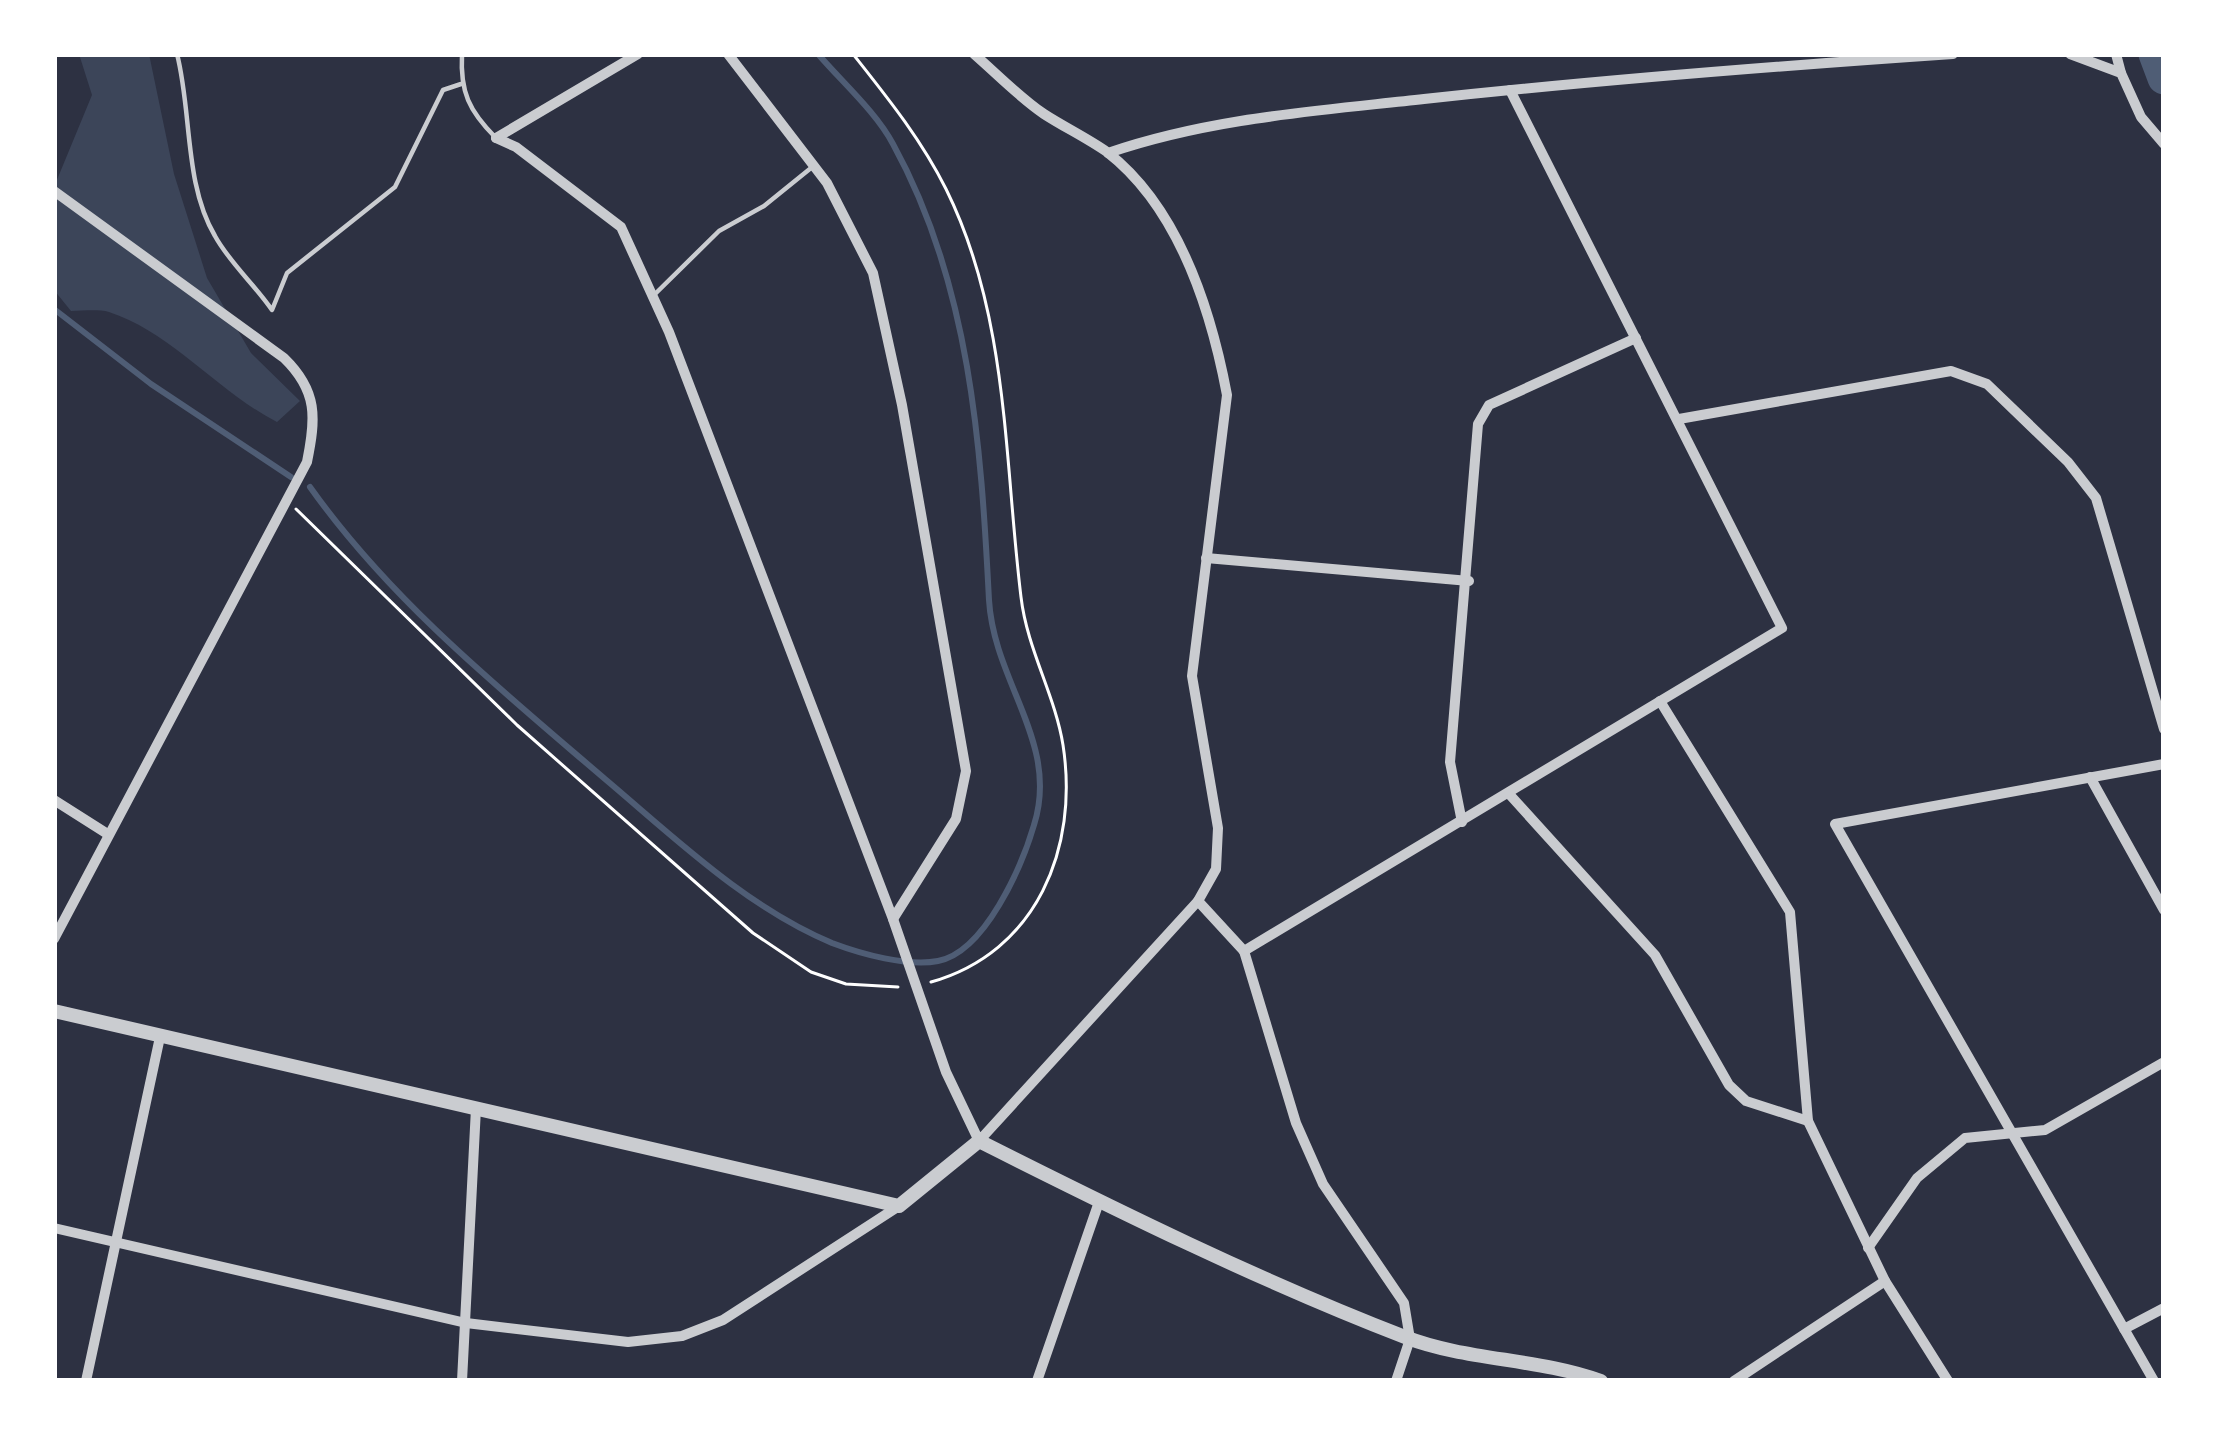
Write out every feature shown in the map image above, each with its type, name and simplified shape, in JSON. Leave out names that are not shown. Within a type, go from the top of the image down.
[{"type":"street","points":[[496,138],[638,54]]},
{"type":"street","points":[[728,54],[814,165],[873,273],[906,427],[966,771],[956,819],[893,919]]},
{"type":"street","points":[[54,1228],[466,1323],[628,1342],[682,1336],[723,1320],[899,1206],[979,1141],[1198,902],[1216,869],[1218,828],[1192,676],[1227,395],[1222,366],[1174,230],[1108,154],[1040,112],[974,54]]},
{"type":"street","points":[[1108,154],[1154,137],[1250,118],[1510,90],[1953,54]]},
{"type":"street","points":[[2070,54],[2121,73]]},
{"type":"street","points":[[2116,54],[2141,117],[2164,144]]},
{"type":"street","points":[[1244,951],[1782,628],[1510,90]]},
{"type":"street","points":[[496,138],[516,147],[621,226],[653,296],[893,919],[946,1072],[979,1141],[1099,1202],[1410,1340],[1563,1367],[1601,1381]]},
{"type":"street","points":[[54,191],[303,377],[316,422],[307,462],[106,833],[54,939]]},
{"type":"street","points":[[1462,822],[1450,762],[1478,424],[1489,405],[1636,338]]},
{"type":"street","points":[[1679,419],[1966,373],[1987,384],[2043,436],[2096,498],[2164,729]]},
{"type":"street","points":[[1206,558],[1468,580]]},
{"type":"street","points":[[1660,701],[1790,912],[1796,931],[1808,1121],[1885,1281],[1948,1381]]},
{"type":"street","points":[[2154,1381],[1835,824],[2164,764]]},
{"type":"street","points":[[2090,777],[2164,910]]},
{"type":"street","points":[[1510,795],[1655,956],[1729,1085],[1746,1101],[1808,1121]]},
{"type":"street","points":[[54,800],[106,833]]},
{"type":"street","points":[[1198,902],[1244,951],[1296,1123],[1323,1184],[1404,1303],[1410,1340],[1396,1381]]},
{"type":"street","points":[[54,1011],[899,1206]]},
{"type":"street","points":[[86,1381],[112,1241],[160,1037]]},
{"type":"street","points":[[1868,1248],[1939,1155],[1965,1138],[2044,1130],[2164,1062]]},
{"type":"street","points":[[462,1381],[476,1108]]},
{"type":"street","points":[[1037,1381],[1099,1202]]},
{"type":"street","points":[[1734,1381],[1885,1281]]},
{"type":"street","points":[[2124,1329],[2164,1308]]},
{"type":"lane","points":[[177,54],[187,92],[197,188],[215,237],[272,310],[287,273],[395,188],[443,90],[460,84]]},
{"type":"lane","points":[[462,54],[460,84],[472,114],[496,138]]},
{"type":"lane","points":[[653,296],[719,231],[764,206],[814,165]]},
{"type":"path","points":[[286,500],[518,725],[753,933],[828,978],[873,987],[914,981],[981,960],[1018,932],[1050,887],[1067,790],[1063,742],[1021,598],[999,358],[988,308],[947,192],[916,134],[854,54]]},
{"type":"shaded area","points":[[79,54],[149,54],[174,174],[207,278],[251,353],[300,401],[277,422],[153,333],[109,312],[71,311],[54,290],[54,187],[92,95]]},
{"type":"waterway","points":[[310,487],[376,568],[448,642],[741,891],[832,943],[885,958],[938,961],[971,942],[1011,884],[1028,842],[1040,795],[1039,767],[993,630],[967,366],[939,252],[919,197],[886,132],[818,54]]},
{"type":"waterway","points":[[2155,54],[2164,78]]},
{"type":"waterway","points":[[54,309],[151,384],[291,477]]}]
